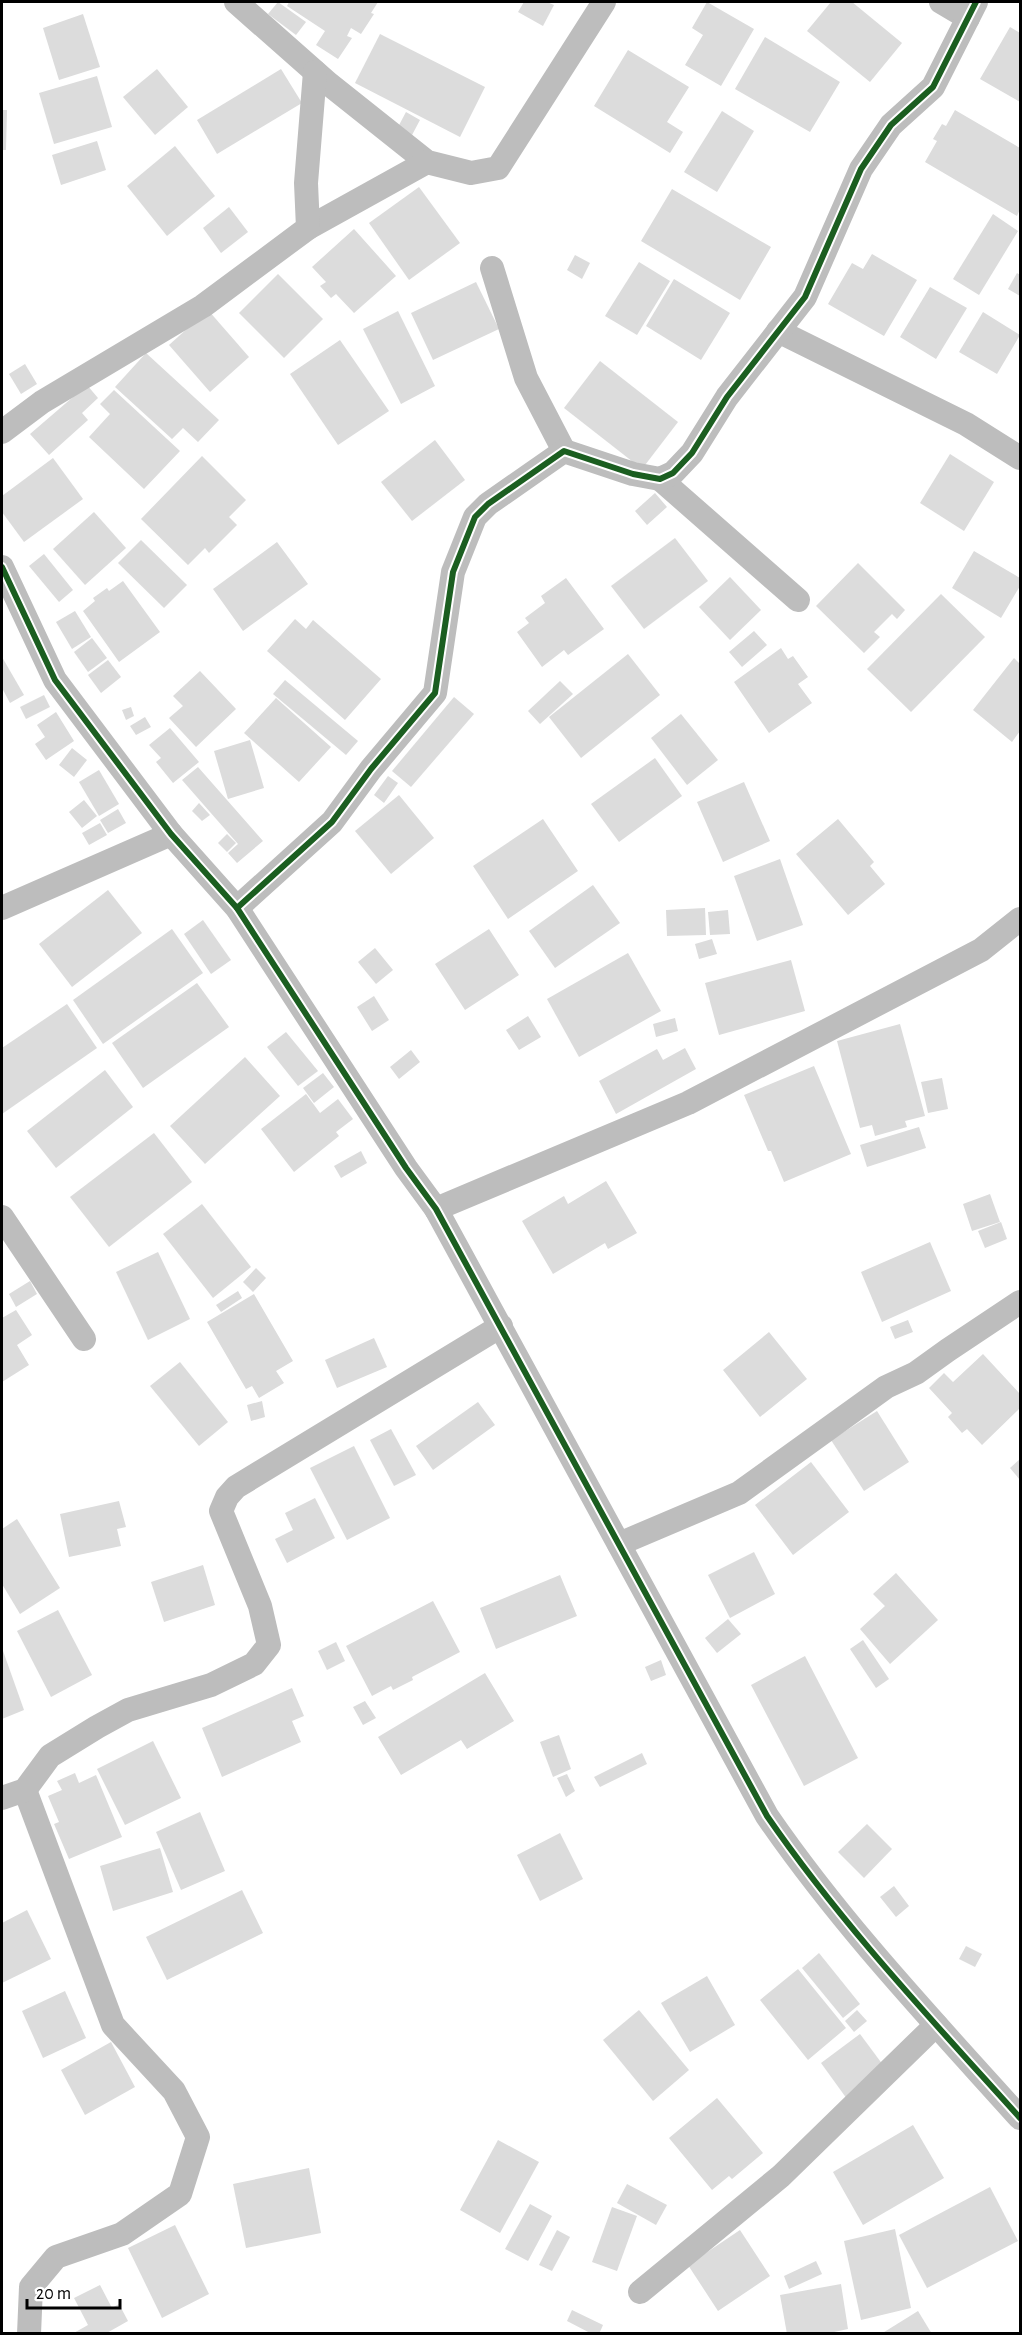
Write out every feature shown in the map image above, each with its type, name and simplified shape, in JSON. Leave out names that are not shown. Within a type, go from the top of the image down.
[{"type":"street","points":[[240,3],[315,72],[428,162],[471,173],[498,168],[604,2]]},
{"type":"street","points":[[660,479],[673,473],[692,453],[727,397],[805,297],[861,169],[891,126],[933,87],[972,10],[941,2]]},
{"type":"street","points":[[309,228],[306,183],[315,72]]},
{"type":"street","points":[[2,432],[42,402],[203,306],[309,228],[428,162]]},
{"type":"street","points":[[492,268],[526,378],[564,451],[633,474],[660,479],[798,600]]},
{"type":"street","points":[[778,331],[966,424],[1020,458]]},
{"type":"street","points":[[237,908],[332,822],[371,769],[435,693],[453,572],[475,517],[488,504],[564,451]]},
{"type":"street","points":[[4,576],[55,680],[171,834],[237,908],[406,1168],[436,1209],[767,1816],[804,1870],[849,1925],[1020,2118]]},
{"type":"street","points":[[2,908],[171,834]]},
{"type":"street","points":[[436,1209],[688,1103],[981,950],[1020,919]]},
{"type":"street","points":[[2,1216],[84,1339]]},
{"type":"street","points":[[619,1544],[739,1493],[886,1387],[916,1373],[1020,1302]]},
{"type":"street","points":[[2,1798],[25,1790],[50,1756],[128,1710],[212,1685],[254,1664],[269,1645],[260,1606],[221,1512],[227,1497],[236,1487],[501,1326]]},
{"type":"street","points":[[25,1790],[113,2025],[174,2091],[198,2137],[180,2194],[122,2234],[56,2257],[31,2287],[29,2334]]},
{"type":"street","points":[[640,2292],[781,2176],[936,2025]]},
{"type":"building","points":[[278,2],[306,22],[296,35],[268,14]]},
{"type":"building","points":[[289,2],[378,2],[371,13],[374,14],[361,34],[351,28],[347,36],[352,38],[338,59],[316,45],[325,31],[287,6]]},
{"type":"building","points":[[524,2],[547,2],[554,5],[543,26],[518,12]]},
{"type":"building","points":[[707,2],[754,29],[721,86],[685,65],[703,35],[692,28]]},
{"type":"building","points":[[831,2],[852,2],[902,43],[870,82],[807,31]]},
{"type":"building","points":[[83,14],[100,67],[59,80],[43,28]]},
{"type":"building","points":[[1010,27],[1020,33],[1020,102],[980,79]]},
{"type":"building","points":[[380,34],[485,87],[460,137],[355,83]]},
{"type":"building","points":[[765,37],[840,82],[810,132],[735,89]]},
{"type":"building","points":[[628,50],[689,87],[667,122],[683,132],[670,153],[594,106]]},
{"type":"building","points":[[157,69],[188,107],[155,135],[123,97]]},
{"type":"building","points":[[281,69],[302,103],[217,154],[197,120]]},
{"type":"building","points":[[97,76],[112,127],[54,144],[39,93]]},
{"type":"building","points":[[2,110],[7,110],[6,150],[2,150]]},
{"type":"building","points":[[955,110],[1020,148],[1020,209],[1017,216],[925,162],[937,141],[933,139],[942,124],[946,126]]},
{"type":"building","points":[[722,111],[754,131],[717,192],[684,172]]},
{"type":"building","points":[[406,112],[420,120],[412,135],[398,127]]},
{"type":"building","points":[[97,141],[106,170],[61,185],[52,155]]},
{"type":"building","points":[[175,146],[215,196],[167,236],[127,186]]},
{"type":"building","points":[[419,187],[460,243],[409,280],[369,223]]},
{"type":"building","points":[[672,189],[771,247],[740,300],[641,241]]},
{"type":"building","points":[[229,207],[248,232],[221,253],[203,228]]},
{"type":"building","points":[[993,214],[1018,231],[979,295],[953,279]]},
{"type":"building","points":[[354,229],[396,276],[354,313],[336,294],[331,298],[320,286],[326,282],[312,267]]},
{"type":"building","points":[[872,254],[917,280],[884,336],[828,304],[852,263],[863,269]]},
{"type":"building","points":[[575,255],[590,263],[582,279],[567,270]]},
{"type":"building","points":[[639,262],[670,281],[637,335],[605,316]]},
{"type":"building","points":[[1017,273],[1020,275],[1020,296],[1008,289]]},
{"type":"building","points":[[278,274],[323,319],[284,358],[239,313]]},
{"type":"building","points":[[674,279],[730,313],[701,360],[646,326]]},
{"type":"building","points":[[476,282],[499,329],[433,360],[411,313]]},
{"type":"building","points":[[930,287],[967,308],[936,359],[900,337]]},
{"type":"building","points":[[208,310],[249,357],[210,392],[169,345]]},
{"type":"building","points":[[398,311],[435,386],[401,404],[363,329]]},
{"type":"building","points":[[983,312],[1020,335],[997,374],[959,352]]},
{"type":"building","points":[[340,340],[389,411],[338,445],[290,374]]},
{"type":"building","points":[[146,353],[219,420],[198,442],[183,428],[172,439],[115,387]]},
{"type":"building","points":[[600,361],[678,422],[642,469],[564,408]]},
{"type":"building","points":[[25,364],[37,384],[21,394],[9,374]]},
{"type":"building","points":[[87,385],[98,398],[82,413],[88,420],[49,455],[30,434]]},
{"type":"building","points":[[114,390],[180,451],[144,489],[89,437],[110,414],[100,404]]},
{"type":"building","points":[[435,440],[465,480],[412,521],[381,482]]},
{"type":"building","points":[[950,454],[994,482],[964,531],[920,503]]},
{"type":"building","points":[[202,456],[246,500],[229,517],[237,525],[209,553],[205,548],[188,565],[141,519]]},
{"type":"building","points":[[53,458],[83,499],[24,542],[2,512],[2,496]]},
{"type":"building","points":[[655,493],[667,507],[647,525],[635,511]]},
{"type":"building","points":[[94,512],[126,548],[85,585],[53,549]]},
{"type":"building","points":[[675,538],[708,581],[644,629],[611,586]]},
{"type":"building","points":[[141,540],[187,585],[164,608],[118,563]]},
{"type":"building","points":[[277,542],[308,584],[243,631],[213,589]]},
{"type":"building","points":[[974,551],[1020,578],[1020,586],[1001,618],[952,588]]},
{"type":"building","points":[[44,554],[73,590],[59,602],[29,566]]},
{"type":"building","points":[[858,563],[905,610],[897,619],[892,614],[874,632],[880,637],[864,653],[816,606]]},
{"type":"building","points":[[730,577],[761,610],[730,640],[699,607]]},
{"type":"building","points":[[566,578],[604,629],[568,655],[564,650],[542,667],[517,632],[529,623],[525,618],[545,603],[541,596]]},
{"type":"building","points":[[123,581],[160,632],[119,662],[83,611],[95,601],[93,598]]},
{"type":"building","points":[[941,594],[985,637],[911,712],[867,669]]},
{"type":"building","points":[[75,611],[91,637],[72,649],[56,622]]},
{"type":"building","points":[[295,619],[306,629],[313,620],[381,679],[345,720],[267,651]]},
{"type":"building","points":[[754,631],[767,645],[742,667],[729,652]]},
{"type":"building","points":[[92,638],[107,658],[88,672],[74,652]]},
{"type":"building","points":[[781,648],[788,659],[793,656],[808,677],[798,684],[812,703],[769,733],[734,682]]},
{"type":"building","points":[[628,654],[660,695],[581,758],[549,717]]},
{"type":"building","points":[[2,657],[24,695],[10,703],[2,688]]},
{"type":"building","points":[[1014,658],[1020,664],[1020,731],[1012,742],[973,710]]},
{"type":"building","points":[[108,660],[121,677],[101,693],[88,675]]},
{"type":"building","points":[[200,671],[236,709],[196,747],[169,718],[183,706],[173,696]]},
{"type":"building","points":[[285,680],[358,741],[346,755],[273,694]]},
{"type":"building","points":[[560,681],[573,694],[540,724],[528,711]]},
{"type":"building","points":[[44,695],[50,707],[26,719],[20,707]]},
{"type":"building","points":[[454,697],[474,714],[411,787],[392,771]]},
{"type":"building","points":[[276,698],[331,747],[299,782],[244,733]]},
{"type":"building","points":[[131,707],[134,716],[126,720],[122,710]]},
{"type":"building","points":[[56,712],[74,741],[46,760],[35,744],[45,737],[37,725]]},
{"type":"building","points":[[681,714],[718,760],[687,785],[651,738]]},
{"type":"building","points":[[145,717],[151,727],[136,735],[130,726]]},
{"type":"building","points":[[170,728],[199,762],[173,783],[156,762],[161,758],[149,745]]},
{"type":"building","points":[[250,740],[264,788],[228,799],[214,751]]},
{"type":"building","points":[[72,748],[87,760],[74,777],[59,765]]},
{"type":"building","points":[[655,758],[682,796],[619,842],[591,804]]},
{"type":"building","points":[[198,767],[263,841],[237,863],[228,853],[238,844],[182,780]]},
{"type":"building","points":[[99,770],[119,804],[99,816],[79,782]]},
{"type":"building","points":[[388,776],[398,783],[384,803],[374,795]]},
{"type":"building","points":[[744,782],[770,841],[723,862],[697,802]]},
{"type":"building","points":[[399,795],[434,838],[391,874],[355,831]]},
{"type":"building","points":[[84,800],[97,816],[82,828],[69,812]]},
{"type":"building","points":[[199,803],[210,815],[202,821],[192,811]]},
{"type":"building","points":[[118,809],[126,823],[108,833],[100,820]]},
{"type":"building","points":[[543,819],[578,871],[508,919],[473,866]]},
{"type":"building","points":[[838,819],[874,862],[870,866],[885,884],[848,915],[796,854]]},
{"type":"building","points":[[100,823],[107,835],[89,845],[82,833]]},
{"type":"building","points":[[227,834],[236,843],[227,852],[218,843]]},
{"type":"building","points":[[780,859],[803,925],[757,941],[734,876]]},
{"type":"building","points":[[593,885],[620,923],[555,968],[529,931]]},
{"type":"building","points":[[108,890],[142,933],[72,987],[39,944]]},
{"type":"building","points":[[705,908],[706,935],[667,936],[666,910]]},
{"type":"building","points":[[728,910],[730,934],[710,935],[708,912]]},
{"type":"building","points":[[203,920],[231,960],[211,974],[184,934]]},
{"type":"building","points":[[172,929],[203,973],[103,1044],[73,1000]]},
{"type":"building","points":[[489,929],[519,975],[465,1010],[435,964]]},
{"type":"building","points":[[712,939],[717,954],[699,959],[695,944]]},
{"type":"building","points":[[375,948],[393,970],[376,984],[358,962]]},
{"type":"building","points":[[628,953],[661,1011],[579,1057],[547,999]]},
{"type":"building","points":[[791,960],[805,1011],[719,1035],[705,983]]},
{"type":"building","points":[[197,983],[229,1027],[143,1088],[112,1043]]},
{"type":"building","points":[[374,996],[389,1020],[372,1031],[357,1007]]},
{"type":"building","points":[[67,1004],[97,1048],[2,1114],[2,1048]]},
{"type":"building","points":[[528,1016],[541,1037],[519,1050],[506,1030]]},
{"type":"building","points":[[675,1018],[678,1031],[656,1037],[653,1024]]},
{"type":"building","points":[[900,1024],[925,1116],[905,1121],[907,1127],[875,1136],[872,1125],[860,1128],[837,1041]]},
{"type":"building","points":[[286,1032],[318,1071],[298,1086],[267,1047]]},
{"type":"building","points":[[685,1048],[696,1069],[616,1114],[599,1081],[657,1049],[663,1060]]},
{"type":"building","points":[[411,1050],[420,1062],[399,1079],[390,1067]]},
{"type":"building","points":[[245,1057],[280,1096],[205,1164],[170,1126]]},
{"type":"building","points":[[814,1066],[851,1154],[784,1182],[744,1095]]},
{"type":"building","points":[[105,1070],[133,1107],[56,1168],[27,1131]]},
{"type":"building","points":[[323,1073],[334,1087],[314,1103],[303,1088]]},
{"type":"building","points":[[942,1078],[948,1109],[928,1113],[921,1082]]},
{"type":"building","points":[[306,1094],[320,1113],[338,1099],[353,1119],[336,1132],[339,1136],[294,1172],[261,1129]]},
{"type":"building","points":[[919,1127],[926,1148],[867,1167],[860,1145]]},
{"type":"building","points":[[154,1133],[192,1182],[109,1247],[70,1197]]},
{"type":"building","points":[[361,1151],[367,1163],[341,1178],[334,1166]]},
{"type":"building","points":[[606,1181],[637,1233],[608,1249],[605,1243],[553,1274],[522,1221],[564,1196],[568,1204]]},
{"type":"building","points":[[990,1194],[1000,1222],[972,1231],[963,1204]]},
{"type":"building","points":[[202,1204],[251,1267],[213,1298],[163,1234]]},
{"type":"building","points":[[1001,1222],[1007,1239],[985,1248],[978,1231]]},
{"type":"building","points":[[930,1242],[951,1291],[882,1322],[861,1272]]},
{"type":"building","points":[[158,1252],[190,1319],[148,1340],[116,1272]]},
{"type":"building","points":[[256,1268],[266,1278],[253,1292],[243,1282]]},
{"type":"building","points":[[30,1281],[37,1294],[16,1307],[9,1294]]},
{"type":"building","points":[[238,1291],[242,1298],[221,1312],[216,1305]]},
{"type":"building","points":[[254,1294],[293,1361],[276,1371],[284,1383],[259,1398],[252,1386],[246,1389],[207,1322]]},
{"type":"building","points":[[16,1310],[32,1335],[17,1345],[29,1365],[2,1382],[2,1318]]},
{"type":"building","points":[[908,1320],[913,1332],[895,1339],[890,1327]]},
{"type":"building","points":[[769,1332],[807,1379],[760,1417],[723,1370]]},
{"type":"building","points":[[374,1338],[387,1367],[337,1388],[325,1360]]},
{"type":"building","points":[[983,1354],[1020,1394],[1020,1408],[982,1445],[967,1429],[962,1433],[948,1417],[952,1413],[929,1388],[944,1373],[953,1382]]},
{"type":"building","points":[[180,1362],[228,1422],[199,1446],[150,1386]]},
{"type":"building","points":[[262,1401],[265,1417],[251,1421],[247,1405]]},
{"type":"building","points":[[478,1402],[495,1425],[433,1470],[416,1446]]},
{"type":"building","points":[[877,1411],[909,1462],[864,1491],[831,1440]]},
{"type":"building","points":[[391,1429],[416,1475],[394,1486],[370,1440]]},
{"type":"building","points":[[354,1446],[390,1518],[347,1540],[310,1468]]},
{"type":"building","points":[[1020,1459],[1020,1480],[1010,1468]]},
{"type":"building","points":[[811,1462],[849,1512],[793,1555],[755,1505]]},
{"type":"building","points":[[315,1498],[335,1538],[287,1563],[275,1539],[293,1530],[285,1513]]},
{"type":"building","points":[[119,1501],[126,1527],[117,1529],[121,1546],[69,1557],[60,1514]]},
{"type":"building","points":[[17,1519],[60,1588],[20,1614],[2,1584],[2,1529]]},
{"type":"building","points":[[754,1552],[775,1594],[730,1618],[708,1575]]},
{"type":"building","points":[[203,1565],[215,1605],[164,1622],[151,1582]]},
{"type":"building","points":[[896,1573],[938,1620],[890,1664],[860,1629],[885,1606],[873,1594]]},
{"type":"building","points":[[560,1575],[577,1616],[496,1649],[480,1608]]},
{"type":"building","points":[[433,1601],[460,1652],[412,1677],[413,1680],[393,1690],[391,1686],[372,1696],[346,1646]]},
{"type":"building","points":[[58,1610],[92,1675],[51,1697],[17,1631]]},
{"type":"building","points":[[728,1619],[741,1634],[717,1653],[705,1638]]},
{"type":"building","points":[[863,1640],[889,1679],[876,1688],[850,1649]]},
{"type":"building","points":[[336,1642],[345,1661],[327,1670],[318,1651]]},
{"type":"building","points":[[2,1648],[24,1710],[2,1719]]},
{"type":"building","points":[[805,1656],[858,1758],[804,1786],[751,1685]]},
{"type":"building","points":[[661,1660],[666,1675],[651,1681],[645,1667]]},
{"type":"building","points":[[485,1673],[514,1721],[467,1749],[461,1740],[401,1775],[378,1737]]},
{"type":"building","points":[[292,1688],[304,1716],[292,1721],[301,1742],[222,1777],[202,1728]]},
{"type":"building","points":[[365,1701],[376,1718],[363,1725],[353,1707]]},
{"type":"building","points":[[559,1735],[571,1769],[553,1777],[540,1742]]},
{"type":"building","points":[[153,1741],[181,1798],[125,1825],[97,1769]]},
{"type":"building","points":[[642,1753],[647,1764],[600,1787],[594,1777]]},
{"type":"building","points":[[75,1773],[79,1783],[96,1775],[122,1837],[69,1859],[54,1824],[59,1822],[48,1796],[62,1790],[57,1781]]},
{"type":"building","points":[[567,1774],[575,1791],[566,1797],[557,1778]]},
{"type":"building","points":[[200,1812],[225,1871],[181,1890],[156,1832]]},
{"type":"building","points":[[867,1824],[892,1849],[864,1878],[838,1852]]},
{"type":"building","points":[[560,1833],[583,1879],[540,1901],[517,1855]]},
{"type":"building","points":[[160,1848],[173,1892],[113,1911],[100,1866]]},
{"type":"building","points":[[894,1886],[909,1906],[896,1917],[880,1897]]},
{"type":"building","points":[[242,1890],[263,1933],[167,1980],[146,1937]]},
{"type":"building","points":[[27,1910],[51,1959],[2,1983],[2,1923]]},
{"type":"building","points":[[966,1946],[982,1954],[975,1967],[959,1959]]},
{"type":"building","points":[[819,1953],[860,2004],[843,2018],[802,1968]]},
{"type":"building","points":[[798,1969],[846,2028],[808,2060],[760,2000]]},
{"type":"building","points":[[707,1976],[735,2025],[690,2052],[661,2003]]},
{"type":"building","points":[[65,1991],[86,2038],[43,2058],[22,2011]]},
{"type":"building","points":[[639,2010],[689,2070],[653,2101],[603,2040]]},
{"type":"building","points":[[857,2010],[867,2021],[854,2032],[845,2021]]},
{"type":"building","points":[[860,2034],[886,2069],[847,2099],[821,2063]]},
{"type":"building","points":[[111,2042],[135,2087],[85,2115],[61,2070]]},
{"type":"building","points":[[717,2098],[763,2153],[732,2179],[729,2176],[712,2190],[669,2138]]},
{"type":"building","points":[[913,2125],[944,2178],[863,2225],[833,2172]]},
{"type":"building","points":[[498,2140],[539,2162],[500,2233],[460,2210]]},
{"type":"building","points":[[309,2168],[321,2233],[246,2248],[233,2184]]},
{"type":"building","points":[[627,2184],[667,2205],[656,2225],[617,2203]]},
{"type":"building","points":[[990,2187],[1018,2241],[927,2288],[899,2235]]},
{"type":"building","points":[[530,2204],[552,2216],[528,2261],[505,2249]]},
{"type":"building","points":[[612,2207],[637,2216],[617,2271],[592,2262]]},
{"type":"building","points":[[175,2225],[209,2294],[162,2318],[128,2248]]},
{"type":"building","points":[[895,2229],[911,2308],[861,2320],[844,2241]]},
{"type":"building","points":[[557,2230],[570,2237],[552,2271],[539,2265]]},
{"type":"building","points":[[740,2230],[770,2276],[718,2311],[688,2265]]},
{"type":"building","points":[[816,2261],[822,2274],[789,2289],[784,2276]]},
{"type":"building","points":[[841,2284],[848,2329],[825,2334],[787,2334],[780,2295]]},
{"type":"building","points":[[100,2285],[112,2308],[119,2304],[128,2321],[105,2334],[72,2334],[88,2325],[74,2298]]},
{"type":"building","points":[[572,2310],[603,2325],[599,2334],[592,2334],[567,2321]]},
{"type":"building","points":[[918,2311],[932,2334],[881,2334]]},
{"type":"cycle path","points":[[237,908],[332,822],[371,769],[435,693],[453,572],[475,517],[488,504],[564,451],[633,474],[660,479],[673,473],[692,453],[727,397],[805,297],[861,169],[891,125],[933,87],[976,2]]},
{"type":"cycle path","points":[[2,567],[55,680],[171,834],[237,908],[406,1168],[436,1209],[767,1816],[857,1934],[1020,2118]]}]
